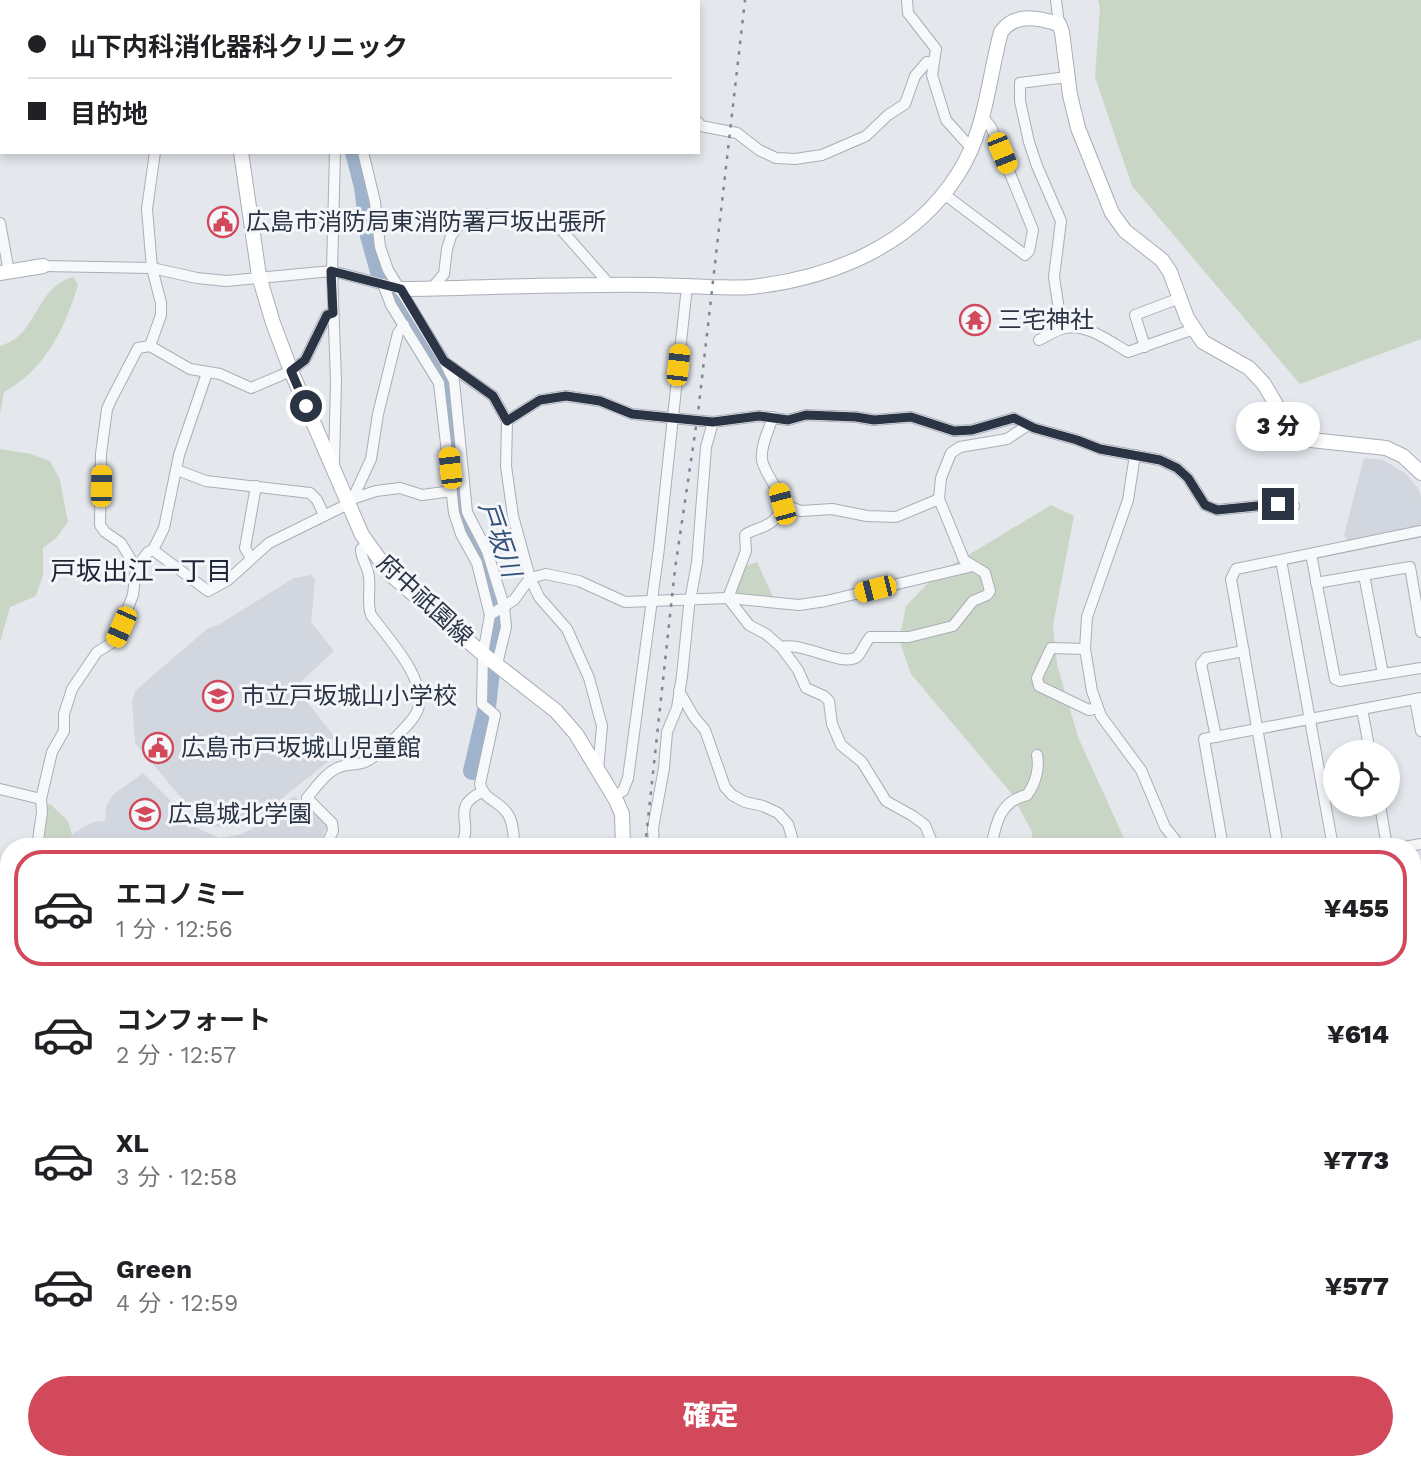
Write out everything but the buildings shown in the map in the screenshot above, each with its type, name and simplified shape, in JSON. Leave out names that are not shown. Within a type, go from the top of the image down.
[{"type":"street","points":[[907,0],[908,13],[936,50],[932,75],[946,120],[972,149]]},
{"type":"street","points":[[1056,0],[1067,77],[1078,128],[1112,213],[1125,231],[1162,260],[1170,272],[1194,329],[1203,342],[1249,368],[1264,384],[1285,420],[1298,434],[1311,440],[1386,448],[1403,456],[1421,473]]},
{"type":"street","points":[[0,223],[5,272],[43,266],[152,268],[226,281],[331,271],[401,289],[610,285],[750,287],[794,279],[840,267],[885,247],[914,224],[944,194],[972,149],[999,40],[1005,27],[1026,17],[1059,24]]},
{"type":"street","points":[[700,125],[737,133],[758,150],[776,158],[795,159],[822,155],[866,136],[904,104],[922,66],[927,62],[933,63]]},
{"type":"street","points":[[1066,328],[1059,310],[1054,277],[1061,221],[1029,142],[1020,101],[1020,83],[1067,77]]},
{"type":"street","points":[[944,194],[1025,256],[1029,251],[1033,230],[991,127],[982,116]]},
{"type":"street","points":[[150,346],[161,315],[161,303],[152,268],[147,209],[155,154]]},
{"type":"street","name":"府中祇園線","points":[[241,154],[259,276],[273,323],[313,423],[368,545],[390,574],[483,654],[556,711],[576,734],[614,796],[622,814],[623,838]]},
{"type":"street","points":[[334,470],[336,382],[331,271],[335,154]]},
{"type":"street","points":[[363,154],[375,202],[380,247],[388,270],[454,381],[467,512],[487,551],[504,606],[506,627],[497,664]]},
{"type":"street","points":[[431,289],[444,274],[451,236],[460,223],[488,214],[515,222],[548,222],[558,226],[610,285]]},
{"type":"street","points":[[383,285],[391,305],[439,383],[457,524],[477,563],[490,615],[483,654],[482,704],[495,716],[480,784],[482,792],[506,811],[511,820],[514,838]]},
{"type":"street","points":[[614,796],[623,791],[628,778],[659,548],[687,286]]},
{"type":"street","points":[[1145,346],[1135,316],[1180,298]]},
{"type":"street","points":[[136,568],[121,543],[100,525],[101,454],[107,409],[138,348],[150,346],[190,369],[220,374],[251,388],[291,371],[305,360],[327,315],[333,313]]},
{"type":"street","points":[[349,501],[371,459],[378,414],[398,333],[404,325]]},
{"type":"street","points":[[1039,340],[1066,328],[1080,328],[1128,352],[1194,329]]},
{"type":"street","points":[[444,361],[493,396],[507,421],[506,466],[513,516],[530,578],[539,597],[567,629],[589,678],[602,726],[598,770]]},
{"type":"street","points":[[38,838],[41,799],[52,752],[64,731],[64,714],[72,690],[97,652],[115,641],[133,595],[136,568],[148,552],[153,550],[164,528],[182,447],[207,373]]},
{"type":"street","points":[[507,421],[540,400],[566,396],[600,401],[632,414],[713,422],[759,416],[788,420],[806,415],[874,420],[911,417],[954,431],[972,430],[1014,418],[1100,449],[1160,460],[1177,468],[1188,478],[1205,505],[1217,510],[1278,504],[1294,506]]},
{"type":"street","points":[[313,423],[334,413]]},
{"type":"street","points":[[728,598],[746,551],[745,535],[751,530],[766,527],[776,519],[782,504],[778,490],[762,460],[773,416]]},
{"type":"street","points":[[654,838],[667,732],[677,708],[680,691],[699,539],[706,447],[713,422]]},
{"type":"street","points":[[781,647],[790,644],[848,660],[858,655],[870,637],[909,637],[953,626],[973,600],[987,596],[990,591],[985,573],[964,560],[939,499],[940,478],[951,453],[960,447],[1007,439],[1028,425]]},
{"type":"street","points":[[1135,455],[1128,500],[1087,617],[1085,649],[1092,691],[1098,708],[1115,738],[1141,770],[1165,827],[1174,838]]},
{"type":"street","points":[[177,470],[206,481],[310,493],[317,500],[324,515]]},
{"type":"street","points":[[251,558],[245,548],[256,486]]},
{"type":"street","points":[[153,550],[208,591],[228,580],[269,543],[349,501],[376,491],[400,488],[422,495],[452,491]]},
{"type":"street","points":[[782,504],[801,511],[832,509],[867,516],[896,517],[939,499]]},
{"type":"street","points":[[1276,838],[1231,579],[1236,569],[1421,531]]},
{"type":"street","points":[[330,838],[333,831],[332,823],[307,797],[327,774],[341,766],[361,764],[380,754],[413,719],[420,697],[415,678],[405,660],[370,615],[368,572],[360,554],[361,549],[368,545]]},
{"type":"street","points":[[1311,554],[1335,679],[1340,681],[1421,668]]},
{"type":"street","points":[[1281,560],[1331,838]]},
{"type":"street","points":[[490,615],[514,600],[530,578],[546,574],[579,581],[625,602],[728,598],[799,605],[973,565]]},
{"type":"street","points":[[1317,583],[1410,567],[1421,632]]},
{"type":"street","points":[[1364,575],[1383,674]]},
{"type":"street","points":[[728,598],[749,625],[766,634],[781,647],[798,670],[806,688],[829,701],[832,724],[841,745],[862,762],[886,801],[902,808],[925,825],[930,838]]},
{"type":"street","points":[[1085,649],[1051,648],[1037,678],[1039,686],[1088,710],[1098,708]]},
{"type":"street","points":[[1216,737],[1201,664],[1206,657],[1244,651]]},
{"type":"street","points":[[680,691],[694,717],[705,730],[725,787],[732,796],[778,813],[788,824],[792,838]]},
{"type":"street","points":[[1221,838],[1204,739],[1418,699],[1421,731]]},
{"type":"street","points":[[1362,709],[1368,740]]},
{"type":"street","points":[[993,838],[1005,806],[1013,798],[1027,796],[1031,791],[1039,766],[1037,755]]},
{"type":"street","points":[[0,789],[41,799]]},
{"type":"street","points":[[465,838],[467,833],[463,817],[466,803],[470,797],[482,792]]},
{"type":"street","points":[[1382,817],[1386,838]]},
{"type":"shaded area","points":[[1364,458],[1383,460],[1405,473],[1418,488],[1421,497],[1421,525],[1348,541],[1344,535]]},
{"type":"shaded area","name":"市立戸坂城山小学校","points":[[312,575],[315,580],[311,622],[334,651],[295,687],[338,741],[340,752],[265,812],[240,826],[211,827],[200,820],[135,743],[132,702],[135,691],[207,629],[218,625],[294,578]]},
{"type":"shaded area","name":"広島城北学園","points":[[143,773],[199,829],[220,838],[70,838],[93,822],[105,821],[106,806],[114,794]]},
{"type":"shaded area","name":"広島城北学園","points":[[294,796],[329,824],[321,838],[220,838],[242,834],[259,825]]},
{"type":"green space","points":[[1098,0],[1421,0],[1421,339],[1300,384],[1132,186],[1095,77],[1100,8]]},
{"type":"green space","points":[[73,277],[78,285],[60,332],[31,372],[4,392],[0,413],[0,346],[22,332],[51,291]]},
{"type":"green space","points":[[0,449],[31,454],[50,461],[60,480],[68,522],[56,538],[43,548],[43,575],[36,596],[10,607],[0,642]]},
{"type":"green space","points":[[1051,505],[1074,516],[1053,625],[1057,664],[1078,737],[1124,838],[1032,838],[1032,832],[1012,794],[911,674],[899,640],[906,606],[937,574]]},
{"type":"green space","points":[[757,562],[774,599],[737,596],[735,592],[746,566]]},
{"type":"green space","points":[[50,804],[68,821],[72,834],[70,838],[41,838],[44,808]]},
{"type":"waterway","name":"戸坂川","points":[[355,154],[363,187],[369,236],[380,275]]},
{"type":"waterway","name":"戸坂川","points":[[395,300],[439,360],[449,388],[460,515],[480,554],[488,579],[495,610],[493,643]]},
{"type":"waterway","name":"戸坂川","points":[[472,771],[487,707],[491,671]]},
{"type":"railway","points":[[646,838],[675,569],[698,413],[745,0]]},
{"type":"place","name":"広島市消防局東消防署戸坂出張所","points":[[223,222]]},
{"type":"place","name":"三宅神社","points":[[975,320]]},
{"type":"place","name":"市立戸坂城山小学校","points":[[218,696]]},
{"type":"place","name":"広島市戸坂城山児童館","points":[[158,748]]},
{"type":"place","name":"広島城北学園","points":[[145,814]]},
{"type":"district","name":"戸坂出江一丁目","points":[[141,571]]},
{"type":"route","points":[[306,406],[291,371],[305,360],[327,315],[333,313],[331,271],[401,289],[444,361],[493,396],[507,421],[540,400],[566,396],[600,401],[632,414],[713,422],[759,416],[788,420],[806,415],[874,420],[911,417],[954,431],[972,430],[1018,418],[1034,428],[1100,449],[1160,460],[1177,468],[1188,478],[1205,505],[1217,510],[1278,504]]}]
